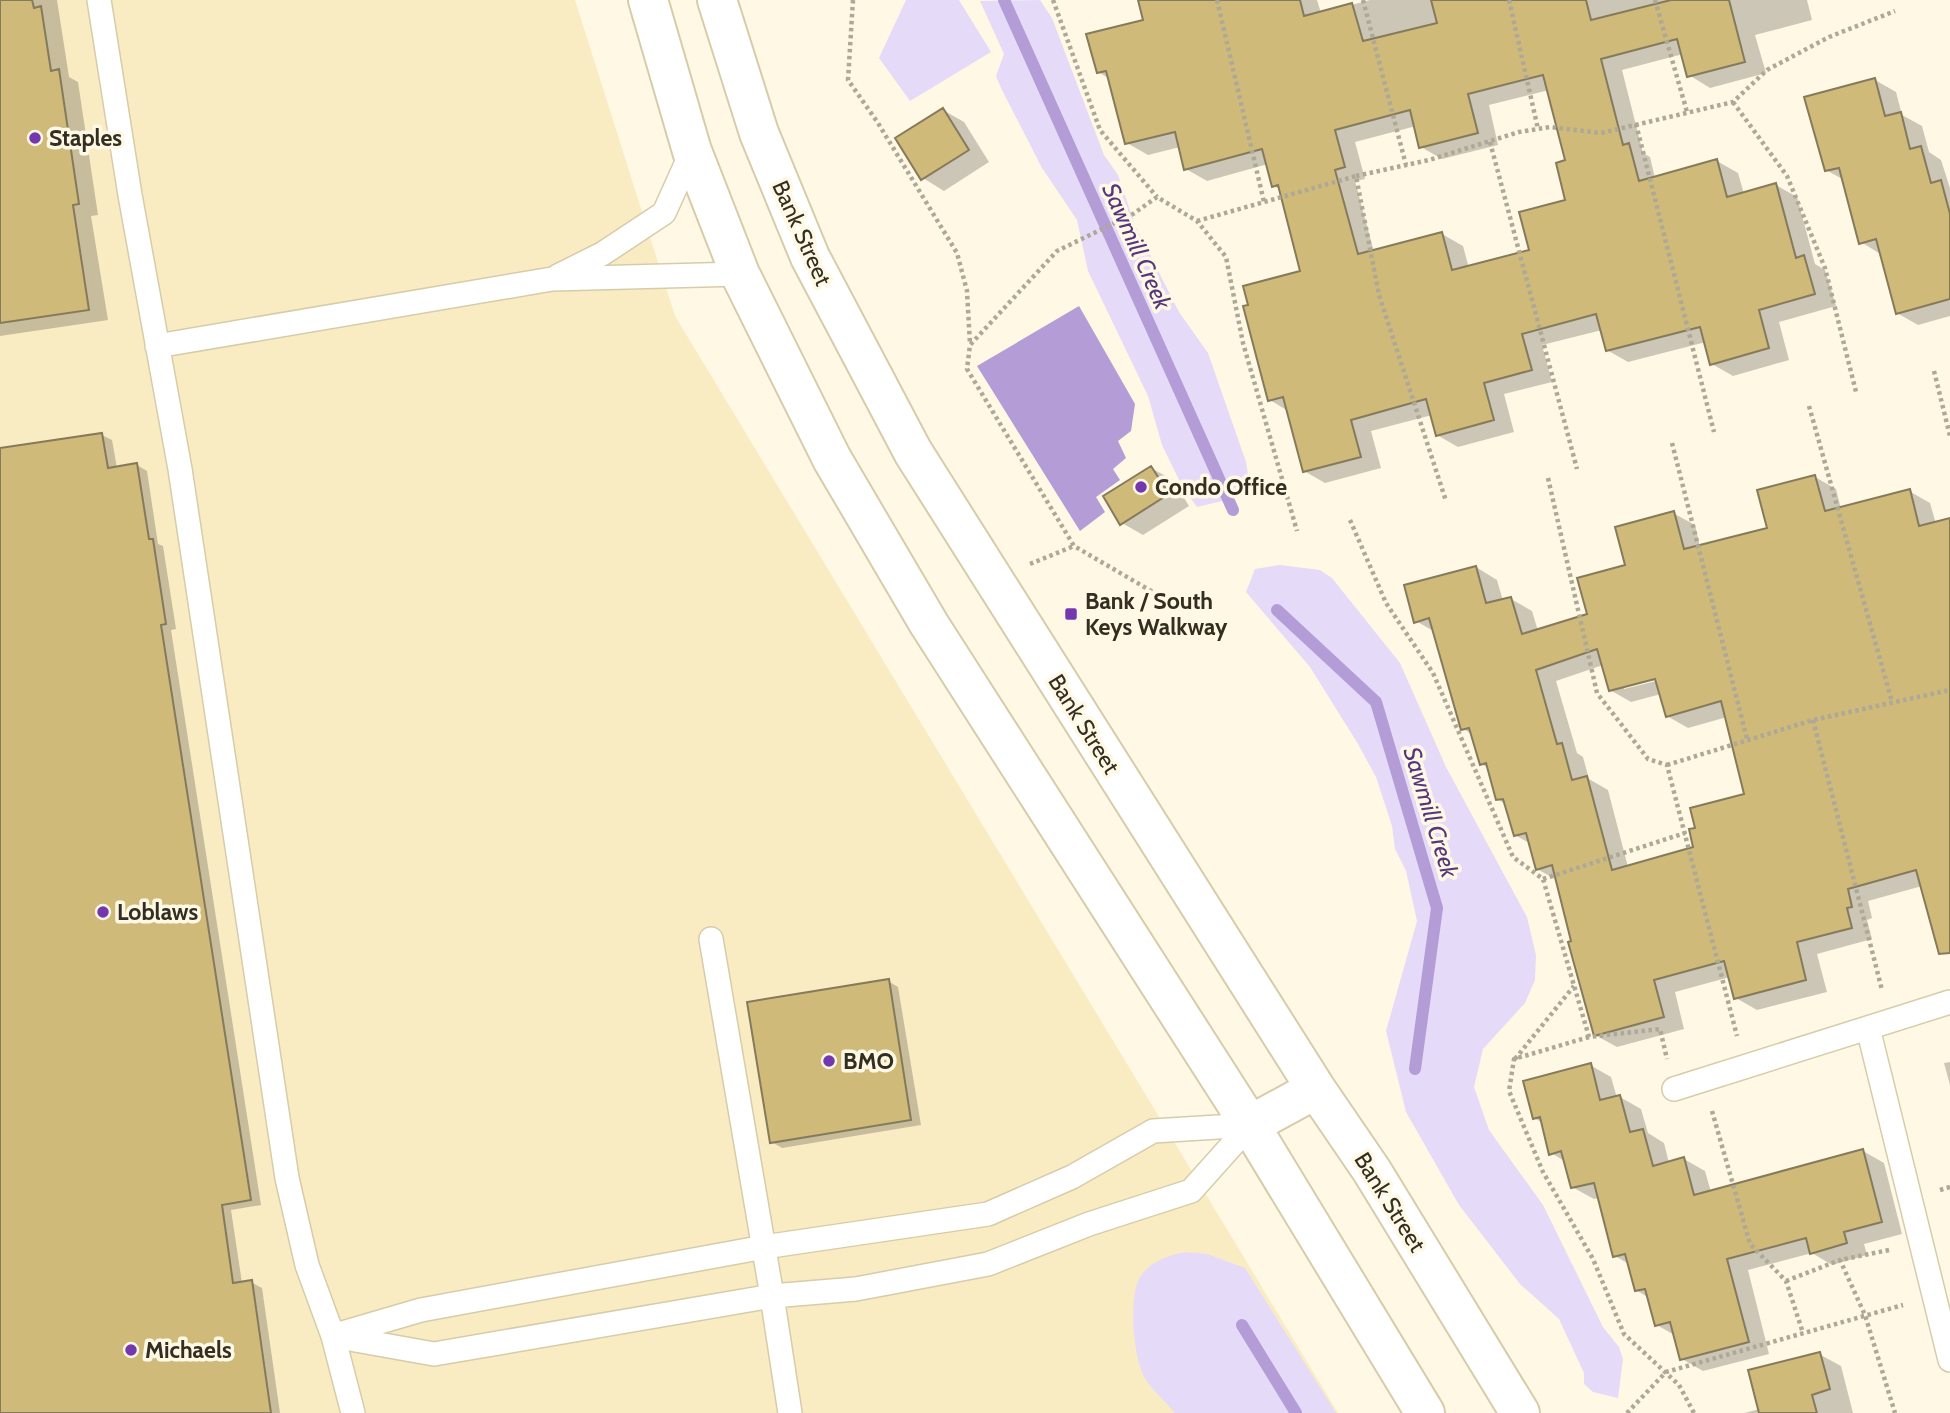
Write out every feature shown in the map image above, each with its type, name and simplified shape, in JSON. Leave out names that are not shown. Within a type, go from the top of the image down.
[{"type":"main road","points":[[648,0],[692,151],[740,274],[832,459],[929,624],[1250,1125],[1426,1413]]},
{"type":"main road","name":"Bank Street","points":[[717,0],[759,133],[810,257],[913,452],[1315,1089],[1372,1171],[1520,1413]]},
{"type":"main road","points":[[1250,1125],[1315,1089]]},
{"type":"lane","points":[[99,0],[181,481],[287,1178],[307,1265],[333,1336],[353,1413]]},
{"type":"lane","points":[[552,279],[602,254],[664,213],[692,151]]},
{"type":"lane","points":[[157,346],[552,279],[740,274]]},
{"type":"lane","points":[[711,939],[790,1413]]},
{"type":"lane","points":[[1674,1089],[1950,1002]]},
{"type":"lane","points":[[1868,1028],[1950,1360]]},
{"type":"lane","points":[[333,1336],[422,1310],[764,1247],[988,1214],[1072,1177],[1153,1131],[1250,1125]]},
{"type":"lane","points":[[333,1336],[434,1354],[772,1296],[856,1289],[988,1264],[1089,1224],[1191,1191],[1250,1125]]},
{"type":"path","points":[[853,0],[848,80],[878,123],[957,253],[967,291],[970,345],[967,369],[1074,546],[1158,595]]},
{"type":"path","points":[[1053,0],[1100,130],[1157,197],[1197,221],[1226,257],[1243,344],[1297,531]]},
{"type":"path","points":[[1217,0],[1264,202]]},
{"type":"path","points":[[1363,0],[1406,165]]},
{"type":"path","points":[[1509,0],[1538,129]]},
{"type":"path","points":[[1655,0],[1687,112]]},
{"type":"path","points":[[1197,221],[1519,132],[1550,127],[1601,133],[1733,102],[1767,70],[1829,37],[1895,11]]},
{"type":"path","points":[[1733,102],[1787,176],[1825,268],[1856,392]]},
{"type":"path","points":[[1636,124],[1714,432]]},
{"type":"path","points":[[1490,142],[1577,469]]},
{"type":"path","points":[[1356,176],[1379,295],[1446,500]]},
{"type":"path","points":[[970,345],[1057,251],[1133,214],[1157,197]]},
{"type":"path","points":[[1934,371],[1950,436]]},
{"type":"path","points":[[1809,406],[1892,702]]},
{"type":"path","points":[[1672,443],[1747,739]]},
{"type":"path","points":[[1548,478],[1597,693],[1648,759],[1667,765],[1813,720],[1950,690]]},
{"type":"path","points":[[1350,520],[1386,603],[1433,673],[1513,857],[1543,879],[1589,1037]]},
{"type":"path","points":[[1813,720],[1892,1021]]},
{"type":"path","points":[[1667,765],[1733,1016],[1743,1068]]},
{"type":"path","points":[[1543,879],[1685,833]]},
{"type":"path","points":[[1574,986],[1514,1059],[1509,1091],[1543,1172],[1593,1259],[1624,1334],[1679,1385],[1694,1413]]},
{"type":"path","points":[[1514,1059],[1589,1037],[1660,1029],[1674,1089]]},
{"type":"path","points":[[1703,1080],[1750,1244],[1786,1281],[1803,1333]]},
{"type":"path","points":[[1786,1281],[1840,1260],[1921,1243]]},
{"type":"path","points":[[1840,1260],[1865,1315],[1895,1413]]},
{"type":"path","points":[[1627,1413],[1666,1372],[1934,1297]]},
{"type":"shaded area","points":[[0,0],[575,0],[675,316],[1338,1413],[0,1413]]},
{"type":"shaded area","points":[[906,0],[959,0],[991,52],[910,101],[879,58]]},
{"type":"shaded area","points":[[1040,0],[1052,18],[1104,155],[1118,175],[1135,225],[1179,312],[1208,353],[1246,462],[1250,487],[1243,496],[1197,507],[1183,488],[1162,445],[1148,396],[1088,271],[1077,220],[1042,168],[996,76],[1004,54],[980,1]]},
{"type":"shaded area","points":[[1079,306],[1135,404],[1131,431],[1118,441],[1126,458],[1113,469],[1120,480],[1096,497],[1105,512],[1080,531],[977,366]]},
{"type":"shaded area","points":[[1280,565],[1320,570],[1332,578],[1400,663],[1446,767],[1527,917],[1536,955],[1535,980],[1525,1003],[1483,1049],[1474,1087],[1489,1130],[1543,1205],[1603,1327],[1619,1347],[1623,1359],[1618,1398],[1593,1392],[1584,1384],[1584,1373],[1559,1319],[1520,1284],[1459,1205],[1406,1112],[1386,1031],[1417,921],[1406,871],[1395,849],[1392,826],[1376,777],[1358,744],[1310,667],[1246,592],[1255,569]]},
{"type":"shaded area","points":[[1185,1252],[1207,1254],[1245,1268],[1336,1413],[1175,1413],[1149,1384],[1141,1370],[1135,1343],[1133,1311],[1137,1283],[1142,1274],[1162,1259]]},
{"type":"building","name":"Staples","points":[[0,0],[32,0],[34,8],[41,6],[51,71],[59,69],[79,204],[73,205],[89,310],[0,323]]},
{"type":"building","points":[[1138,0],[1300,0],[1304,16],[1352,3],[1363,41],[1437,23],[1431,0],[1586,0],[1591,20],[1671,0],[1729,0],[1745,62],[1687,77],[1677,39],[1601,59],[1623,145],[1629,143],[1639,181],[1717,159],[1727,197],[1776,183],[1796,258],[1804,255],[1815,294],[1759,310],[1769,348],[1710,365],[1700,327],[1606,351],[1596,314],[1522,334],[1532,370],[1484,383],[1494,420],[1436,436],[1426,399],[1351,420],[1361,457],[1303,472],[1283,397],[1268,401],[1243,306],[1248,305],[1243,286],[1300,271],[1278,185],[1272,187],[1262,149],[1184,170],[1175,132],[1125,144],[1106,71],[1097,73],[1086,34],[1143,20]],"holes":[[[1543,75],[1565,160],[1556,163],[1565,200],[1519,212],[1529,250],[1452,270],[1442,232],[1358,254],[1335,170],[1345,167],[1335,130],[1410,110],[1419,148],[1478,133],[1468,94]]]},
{"type":"building","points":[[1875,78],[1885,116],[1901,112],[1910,149],[1921,146],[1931,183],[1941,180],[1950,214],[1950,299],[1896,314],[1876,239],[1859,244],[1839,168],[1825,171],[1804,97]]},
{"type":"building","points":[[943,108],[969,150],[921,180],[895,138]]},
{"type":"building","name":"Loblaws","points":[[102,433],[108,468],[137,463],[149,539],[153,539],[166,624],[161,625],[251,1200],[222,1205],[233,1283],[252,1280],[271,1413],[0,1413],[0,448]]},
{"type":"building","name":"Condo Office","points":[[1151,466],[1169,494],[1120,525],[1103,496]]},
{"type":"building","points":[[1815,475],[1825,511],[1910,489],[1919,526],[1950,518],[1950,953],[1939,954],[1916,870],[1848,889],[1852,907],[1847,908],[1852,928],[1797,942],[1806,980],[1734,999],[1724,961],[1654,980],[1664,1017],[1594,1036],[1568,942],[1571,941],[1552,865],[1536,870],[1526,833],[1514,836],[1503,799],[1496,800],[1486,763],[1480,765],[1469,728],[1461,730],[1429,618],[1414,623],[1404,585],[1476,566],[1486,603],[1511,597],[1522,634],[1587,614],[1577,578],[1625,565],[1615,527],[1674,511],[1684,549],[1767,528],[1757,490]],"holes":[[[1597,649],[1609,691],[1655,679],[1666,717],[1721,701],[1744,794],[1690,808],[1695,828],[1689,829],[1693,847],[1612,870],[1587,776],[1572,780],[1562,743],[1557,744],[1536,670]]]},
{"type":"building","name":"BMO","points":[[889,979],[911,1120],[770,1143],[747,1002]]},
{"type":"building","points":[[1591,1063],[1600,1100],[1620,1095],[1630,1132],[1643,1129],[1653,1166],[1684,1157],[1694,1195],[1863,1149],[1882,1222],[1844,1232],[1847,1243],[1810,1254],[1806,1238],[1727,1259],[1749,1342],[1680,1360],[1670,1322],[1655,1326],[1645,1289],[1635,1291],[1625,1254],[1613,1257],[1594,1183],[1571,1188],[1561,1151],[1549,1155],[1540,1117],[1533,1119],[1523,1081]]},
{"type":"building","points":[[1820,1352],[1830,1389],[1812,1395],[1817,1413],[1759,1413],[1748,1370]]},
{"type":"waterway","name":"Sawmill Creek","points":[[1004,0],[1233,510]]},
{"type":"waterway","name":"Sawmill Creek","points":[[1277,610],[1376,702],[1437,908],[1415,1069]]},
{"type":"waterway","name":"Sawmill Creek","points":[[1242,1325],[1296,1413]]},
{"type":"place","name":"Staples","points":[[35,138]]},
{"type":"place","name":"Condo Office","points":[[1141,487]]},
{"type":"place","name":"Bank / South Keys Walkway","points":[[1071,614]]},
{"type":"place","name":"Loblaws","points":[[103,912]]},
{"type":"place","name":"BMO","points":[[829,1061]]},
{"type":"place","name":"Michaels","points":[[131,1350]]}]
